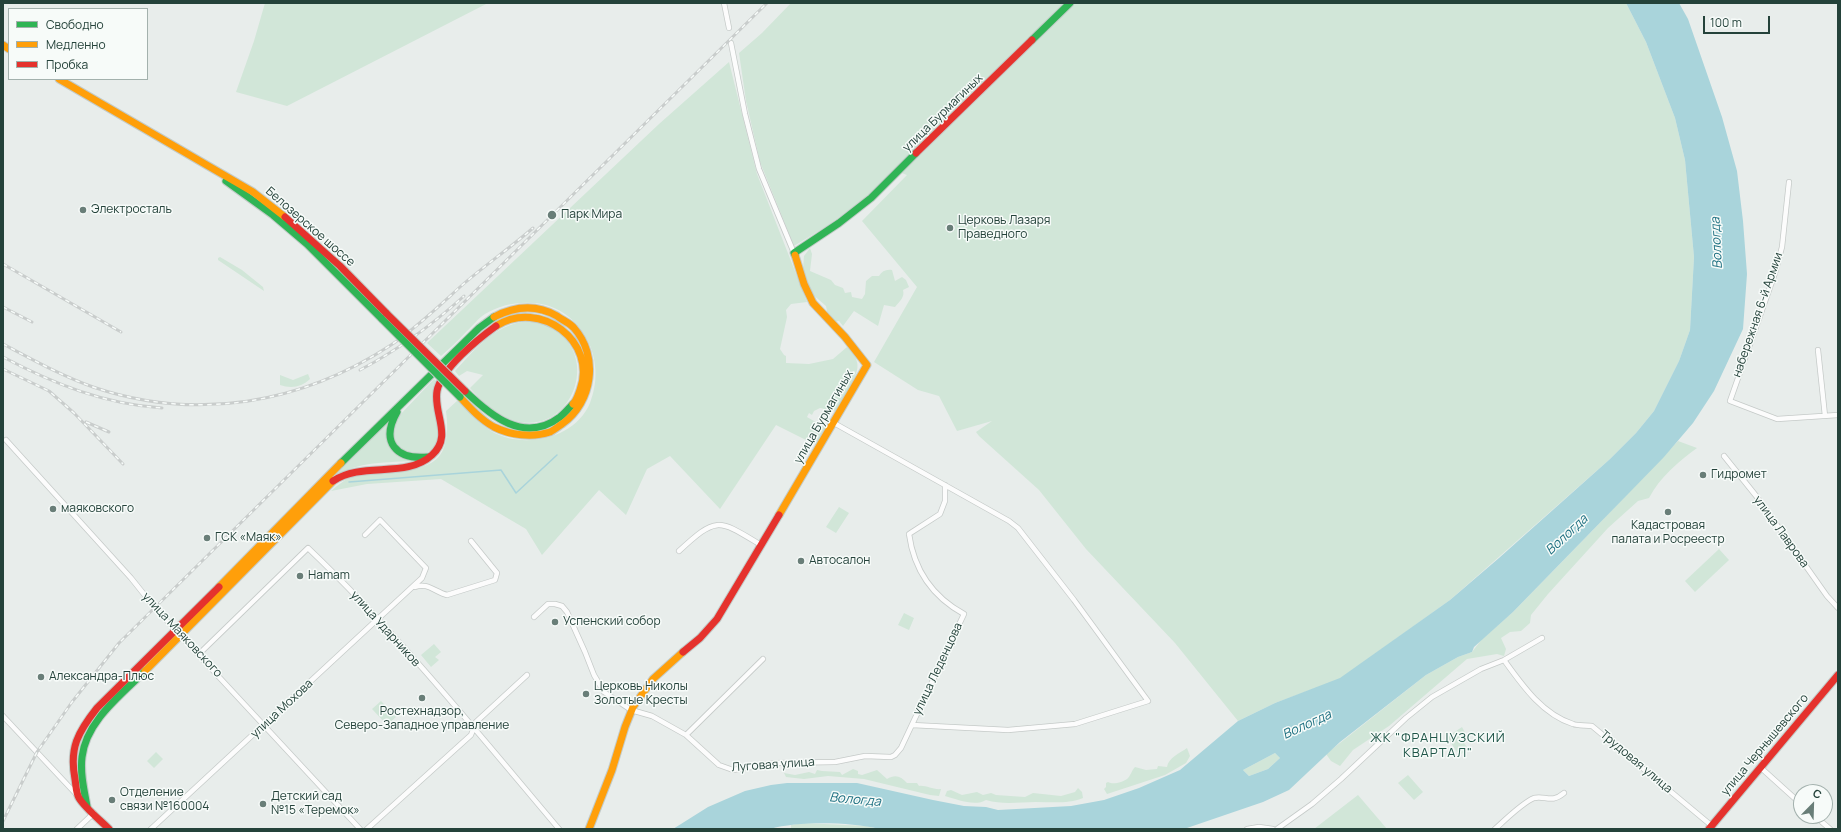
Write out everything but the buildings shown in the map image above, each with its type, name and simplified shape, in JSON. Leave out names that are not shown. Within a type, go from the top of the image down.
[{"type":"main road","name":"улица Бурмагиных","points":[[590,828],[612,770],[631,710],[637,698],[655,677],[712,627],[834,423],[867,364],[845,337],[813,303],[804,284],[794,253],[840,223],[871,198],[1070,3]]},
{"type":"main road","name":"Белозерское шоссе","points":[[61,80],[254,192],[280,212],[326,252],[387,314],[465,391],[489,414],[506,424],[521,427],[545,425],[564,413],[577,396],[583,374],[581,356],[574,342],[566,332],[557,325],[543,318],[531,316],[515,317],[494,326],[452,366],[438,384],[436,399],[443,426],[443,434],[439,447],[432,456]]},
{"type":"main road","name":"Белозерское шоссе","points":[[178,632],[316,487],[400,406],[479,328],[492,318],[506,310],[531,307],[556,314],[575,329],[586,347],[592,372],[587,394],[574,415],[563,425],[552,431],[526,436],[507,433],[486,422],[460,397],[382,319],[325,262],[273,215],[190,156]]},
{"type":"main road","points":[[325,262],[326,252]]},
{"type":"main road","points":[[400,406],[390,427],[390,438],[392,445],[400,454],[410,458],[432,456]]},
{"type":"main road","points":[[109,829],[78,797],[73,759],[75,744],[81,728],[98,708],[334,480],[353,472],[416,465],[432,456]]},
{"type":"main road","points":[[88,806],[83,789],[81,763],[84,745],[90,731],[104,712],[178,632]]},
{"type":"main road","name":"улица Чернышевского","points":[[1710,828],[1838,675]]},
{"type":"street","points":[[724,3],[729,28]]},
{"type":"street","points":[[731,43],[745,114],[759,169],[794,253]]},
{"type":"street","name":"набережная 6-й Армии","points":[[1789,182],[1782,247],[1775,273],[1730,401],[1778,419],[1825,416]]},
{"type":"street","points":[[1818,350],[1825,416],[1838,415]]},
{"type":"street","points":[[834,423],[945,485]]},
{"type":"street","name":"улица Маяковского","points":[[6,440],[178,632],[360,829]]},
{"type":"street","name":"улица Лаврова","points":[[1724,456],[1757,498],[1827,596],[1838,608]]},
{"type":"street","name":"улица Леденцова","points":[[895,755],[901,748],[964,614],[945,602],[930,586],[917,566],[910,542],[910,534],[912,532],[940,514],[945,501],[945,485],[1009,521],[1018,528],[1079,606],[1148,701],[1075,724],[1008,730],[912,725]]},
{"type":"street","name":"улица Мохова","points":[[151,829],[422,578],[426,568],[380,520],[365,535]]},
{"type":"street","points":[[679,551],[702,531],[719,525],[733,529],[761,545]]},
{"type":"street","points":[[412,588],[425,585],[447,595],[495,580],[498,576],[497,573],[471,541]]},
{"type":"street","name":"улица Ударников","points":[[199,654],[308,548],[378,620],[474,729],[559,829]]},
{"type":"street","name":"Луговая улица","points":[[534,618],[548,604],[562,606],[585,652],[598,684],[604,692],[631,710],[652,716],[686,735],[719,765],[733,770],[776,762],[835,762],[865,756],[887,758],[895,755]]},
{"type":"street","points":[[1277,829],[1312,804],[1406,718],[1432,697],[1481,669],[1504,660],[1542,638]]},
{"type":"street","points":[[686,735],[763,659]]},
{"type":"street","name":"Трудовая улица","points":[[1504,660],[1527,691],[1552,713],[1573,724],[1592,726],[1710,828]]},
{"type":"street","points":[[368,829],[471,735],[476,722],[527,675]]},
{"type":"street","points":[[3,716],[78,797]]},
{"type":"street","points":[[1760,768],[1793,797]]},
{"type":"street","points":[[1495,829],[1525,804],[1536,798],[1549,800],[1559,797],[1564,793]]},
{"type":"street","points":[[77,829],[94,813]]},
{"type":"street","points":[[1247,829],[1259,827],[1274,829]]},
{"type":"green space","points":[[265,3],[488,3],[287,106],[236,92],[254,41]]},
{"type":"green space","points":[[791,3],[1626,3],[1646,42],[1675,118],[1685,160],[1694,257],[1690,330],[1679,361],[1654,411],[1636,433],[1610,459],[1450,600],[1340,679],[1275,703],[1238,721],[1175,643],[1086,549],[1039,490],[979,436],[976,432],[992,421],[957,431],[939,396],[918,390],[874,362],[917,287],[862,221],[907,175],[894,170],[864,199],[827,226],[794,246],[760,162],[746,101],[739,53],[762,33]]},
{"type":"green space","points":[[729,62],[757,174],[807,302],[791,304],[786,310],[787,317],[780,349],[786,356],[786,363],[809,364],[833,359],[847,347],[852,352],[857,362],[856,374],[835,411],[820,408],[814,411],[812,415],[809,413],[807,417],[826,428],[816,445],[776,425],[720,509],[670,456],[647,469],[626,515],[599,490],[542,555],[526,529],[441,479],[367,484],[331,491],[345,480],[354,476],[406,470],[421,467],[433,462],[442,451],[447,435],[446,411],[458,400],[477,421],[486,428],[504,437],[518,440],[547,438],[561,433],[573,425],[583,415],[590,403],[594,388],[596,373],[594,358],[582,331],[572,320],[560,311],[546,305],[531,303],[507,305],[492,310],[482,316],[441,356],[427,343],[659,124]]},
{"type":"green space","points":[[810,248],[812,254],[810,271],[831,280],[835,285],[843,288],[845,293],[851,292],[852,297],[862,299],[865,294],[866,281],[872,276],[879,276],[886,270],[892,270],[895,281],[902,277],[906,280],[909,287],[903,290],[903,297],[895,307],[884,305],[878,326],[854,311],[843,326],[839,321],[833,322],[828,316],[826,306],[811,293],[803,269],[804,256]]},
{"type":"green space","points":[[220,257],[242,270],[263,287],[264,291],[218,260]]},
{"type":"green space","points":[[533,321],[561,334],[575,355],[577,378],[569,400],[552,417],[529,423],[501,415],[470,388],[483,375],[467,371],[459,376],[455,371],[480,345],[499,330],[509,325]]},
{"type":"green space","points":[[308,374],[310,379],[300,385],[288,387],[280,385],[280,375],[293,380]]},
{"type":"green space","points":[[434,379],[436,381],[433,399],[439,438],[433,448],[424,455],[415,456],[399,450],[392,437],[395,422]]},
{"type":"green space","points":[[393,417],[388,432],[403,457],[413,461],[358,466],[337,474],[326,481]]},
{"type":"green space","points":[[1678,441],[1697,448],[1670,470],[1658,483],[1649,498],[1638,501],[1608,528],[1548,594],[1531,615],[1530,623],[1521,631],[1510,632],[1501,638],[1506,649],[1504,656],[1497,654],[1467,659],[1389,726],[1353,750],[1340,766],[1331,761],[1326,754],[1426,675],[1458,657],[1472,652],[1482,639],[1513,612]]},
{"type":"green space","points":[[839,507],[849,513],[836,533],[826,527]]},
{"type":"green space","points":[[1719,549],[1729,560],[1695,592],[1685,581]]},
{"type":"green space","points":[[904,613],[914,618],[909,630],[898,625]]},
{"type":"green space","points":[[434,644],[441,652],[435,657],[439,660],[431,667],[421,655]]},
{"type":"green space","points":[[381,701],[396,717],[387,725],[372,709]]},
{"type":"green space","points":[[1462,727],[1469,740],[1464,743],[1469,750],[1461,754],[1457,752],[1447,737]]},
{"type":"green space","points":[[1187,748],[1190,756],[1186,763],[1165,775],[1107,794],[1104,789],[1106,787],[1106,783],[1108,782],[1118,783],[1127,779],[1135,767],[1146,770],[1157,769],[1158,766],[1167,767],[1172,758]]},
{"type":"green space","points":[[156,752],[163,759],[154,768],[147,761]]},
{"type":"green space","points":[[1275,753],[1280,758],[1268,769],[1249,776],[1243,770]]},
{"type":"green space","points":[[853,769],[858,771],[858,774],[862,775],[877,770],[887,779],[898,776],[907,783],[917,783],[919,786],[941,789],[939,796],[864,779],[828,776],[804,779],[786,777],[784,773],[795,775],[809,772],[815,774],[817,770],[840,772],[842,775]]},
{"type":"green space","points":[[1408,775],[1423,792],[1414,800],[1398,783]]},
{"type":"green space","points":[[1078,788],[1082,792],[1083,798],[1060,802],[1005,803],[986,800],[971,803],[945,796],[947,791],[951,790],[962,795],[977,792],[983,795],[991,793],[996,795],[1025,797],[1033,793],[1061,796],[1075,792]]},
{"type":"green space","points":[[1358,795],[1387,829],[1314,829]]},
{"type":"green space","points":[[803,823],[866,826],[879,829],[791,829],[791,825]]},
{"type":"water","name":"Вологда","points":[[1626,3],[1679,3],[1688,19],[1722,117],[1737,171],[1747,274],[1743,329],[1714,391],[1693,423],[1664,457],[1513,612],[1474,647],[1472,652],[1458,657],[1426,675],[1340,742],[1289,790],[1263,802],[1184,829],[879,829],[854,825],[824,823],[782,826],[770,829],[673,829],[708,807],[745,791],[787,783],[857,783],[964,806],[986,807],[998,810],[1071,806],[1104,800],[1139,788],[1180,770],[1238,721],[1275,703],[1340,678],[1450,600],[1610,459],[1636,433],[1654,411],[1679,361],[1690,330],[1694,257],[1685,160],[1675,118],[1646,42]],"holes":[[[1275,753],[1280,758],[1268,769],[1249,776],[1243,770]]]},
{"type":"waterway","points":[[349,482],[501,470],[516,493],[557,455]]},
{"type":"railway","points":[[3,821],[37,752],[72,702],[119,643],[767,3]]},
{"type":"railway","points":[[3,344],[81,383],[132,398],[170,404],[209,405],[247,401],[284,393],[321,381],[357,365],[391,345],[418,324],[469,279],[533,228]]},
{"type":"railway","points":[[3,264],[121,332]]},
{"type":"railway","points":[[360,370],[388,354],[414,336],[440,317],[464,296]]},
{"type":"railway","points":[[3,307],[32,322]]},
{"type":"railway","points":[[3,357],[41,376],[80,391],[120,402],[162,408]]},
{"type":"railway","points":[[3,369],[49,391],[74,413],[123,464]]},
{"type":"railway","points":[[86,422],[109,432]]},
{"type":"traffic: fast","points":[[1032,40],[1070,3]]},
{"type":"traffic: fast","points":[[795,255],[794,253],[839,223],[871,198],[916,153]]},
{"type":"traffic: fast","points":[[226,181],[273,215],[307,244],[382,319]]},
{"type":"traffic: fast","points":[[341,463],[479,328],[494,317]]},
{"type":"traffic: fast","points":[[382,319],[460,397]]},
{"type":"traffic: fast","points":[[465,391],[497,417],[509,424],[521,427],[534,428],[547,425],[560,417],[573,404]]},
{"type":"traffic: fast","points":[[397,412],[390,432],[394,447],[407,455],[428,457]]},
{"type":"traffic: fast","points":[[87,806],[83,782],[82,757],[90,732],[97,720],[106,710],[145,671]]},
{"type":"traffic: slow","points":[[3,45],[8,48]]},
{"type":"traffic: slow","points":[[61,80],[253,192],[285,217]]},
{"type":"traffic: slow","points":[[779,515],[867,365],[845,337],[813,303],[804,284],[795,255]]},
{"type":"traffic: slow","points":[[460,397],[480,417],[494,427],[514,434],[536,435],[550,432],[562,424],[572,415],[580,404],[586,391],[589,378],[587,352],[582,339],[574,328],[549,312],[533,308],[518,309],[502,313],[494,317]]},
{"type":"traffic: slow","points":[[496,326],[513,319],[530,317],[547,321],[561,330],[573,341],[581,356],[583,372],[580,390],[573,404]]},
{"type":"traffic: slow","points":[[219,587],[341,463]]},
{"type":"traffic: slow","points":[[145,671],[333,481]]},
{"type":"traffic: slow","points":[[589,829],[612,770],[625,727],[633,707],[653,679],[683,652]]},
{"type":"traffic: jam","points":[[916,153],[1032,40]]},
{"type":"traffic: jam","points":[[285,217],[340,266],[387,314]]},
{"type":"traffic: jam","points":[[387,314],[465,391]]},
{"type":"traffic: jam","points":[[333,481],[345,475],[357,472],[410,466],[422,462],[432,455],[438,448],[442,432],[436,400],[440,382],[445,373],[461,355],[496,326]]},
{"type":"traffic: jam","points":[[683,652],[700,638],[717,619],[779,515]]},
{"type":"traffic: jam","points":[[109,829],[85,806],[77,794],[73,758],[74,749],[80,733],[97,708],[219,587]]},
{"type":"traffic: jam","points":[[1709,829],[1838,675]]},
{"type":"place","name":"Электросталь","points":[[83,210]]},
{"type":"place","name":"Парк Мира","points":[[552,215]]},
{"type":"place","name":"Церковь Лазаря Праведного","points":[[950,228]]},
{"type":"place","name":"Гидромет","points":[[1703,475]]},
{"type":"place","name":"маяковского","points":[[53,509]]},
{"type":"place","name":"Кадастровая палата и Росреестр","points":[[1668,512]]},
{"type":"place","name":"ГСК «Маяк»","points":[[207,538]]},
{"type":"place","name":"Автосалон","points":[[801,561]]},
{"type":"place","name":"Hamam","points":[[300,576]]},
{"type":"place","name":"Успенский собор","points":[[555,622]]},
{"type":"place","name":"Александра-Плюс","points":[[41,677]]},
{"type":"place","name":"Церковь Николы Золотые Кресты","points":[[586,694]]},
{"type":"place","name":"Ростехнадзор, Северо-Западное управление","points":[[422,698]]},
{"type":"place","name":"Отделение связи №160004","points":[[112,800]]},
{"type":"place","name":"Детский сад №15 «Теремок»","points":[[263,804]]},
{"type":"district","name":"ЖК \"ФРАНЦУЗСКИЙ КВАРТАЛ\"","points":[[1438,746]]}]
